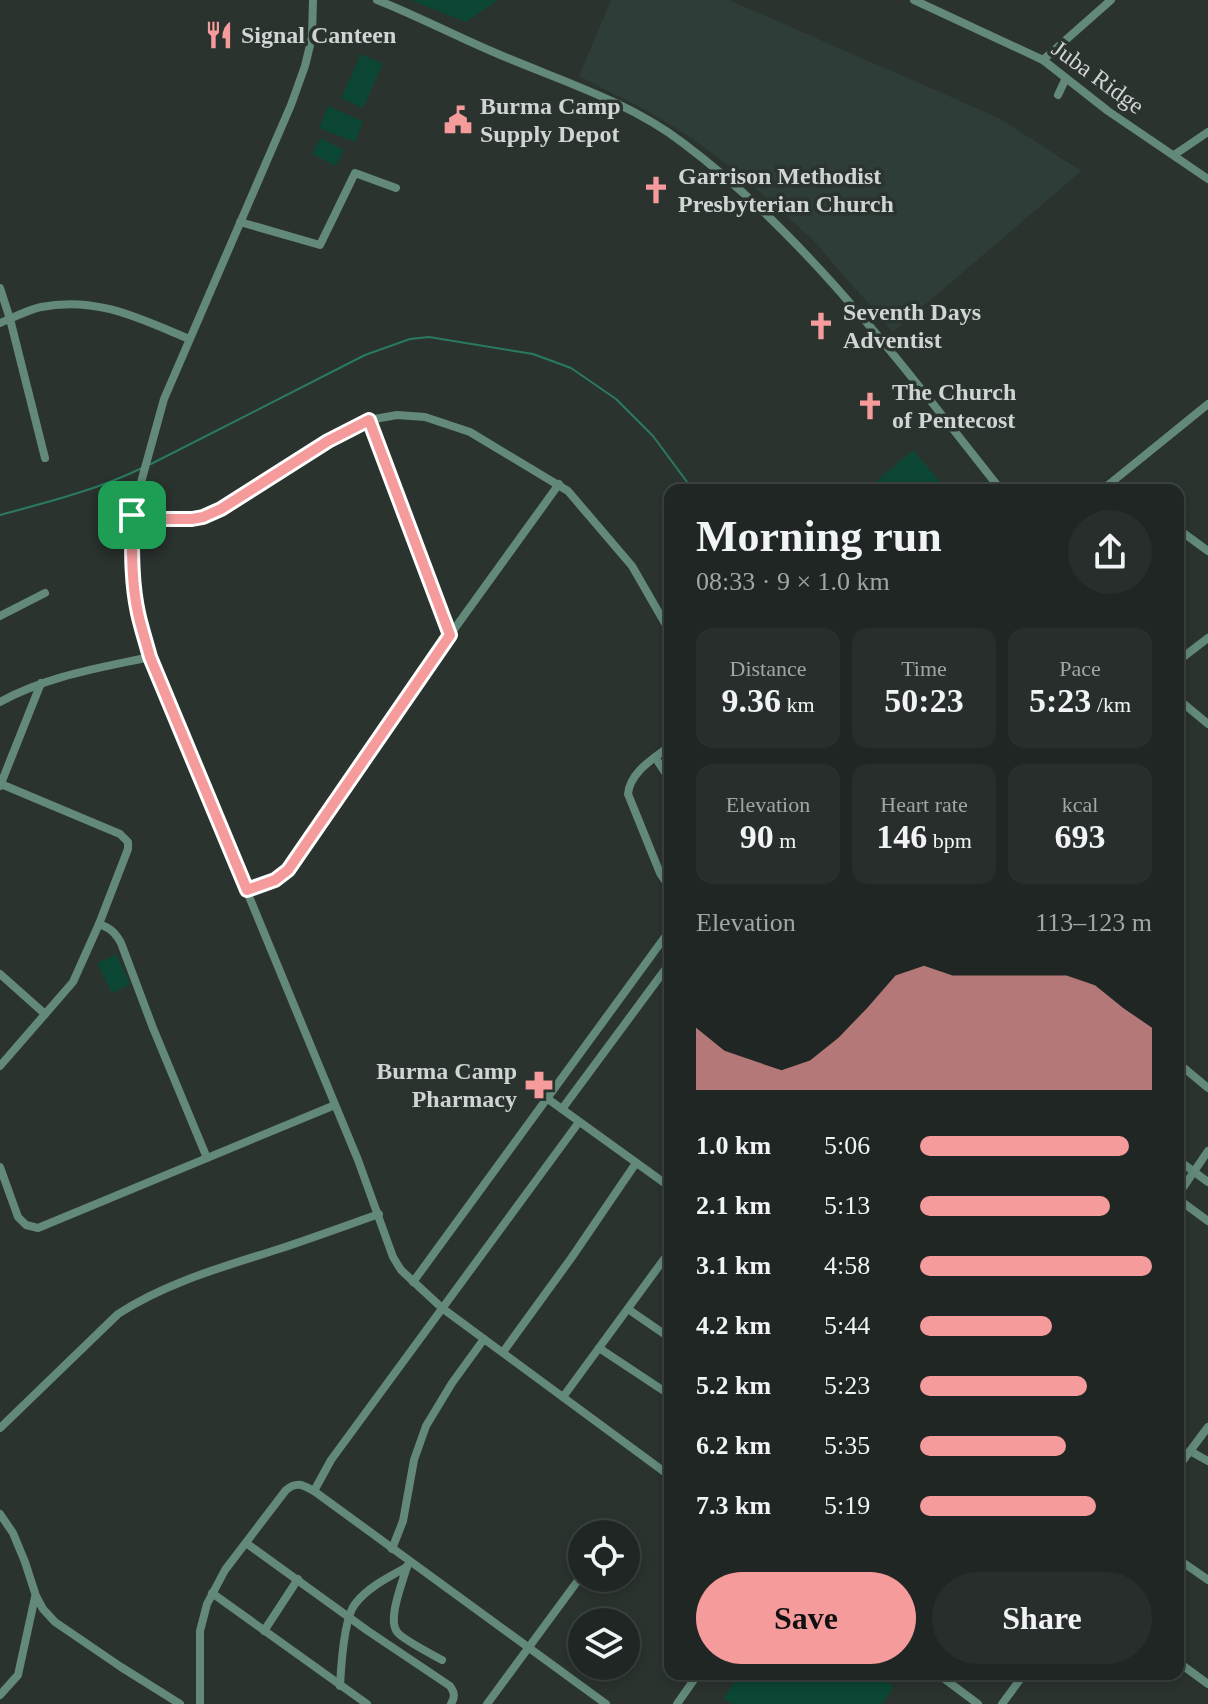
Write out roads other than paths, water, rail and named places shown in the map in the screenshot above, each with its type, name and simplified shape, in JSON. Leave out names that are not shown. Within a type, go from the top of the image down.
[{"type":"street","points":[[313,0],[312,37],[291,105],[164,399],[132,515],[137,612],[150,657],[335,1105],[393,1257],[401,1270],[442,1308],[664,1472]]},
{"type":"street","points":[[377,0],[478,46],[615,101],[681,141],[747,195],[820,271],[895,357],[996,484]]},
{"type":"street","name":"Juba Ridge","points":[[914,0],[1043,60],[1108,111],[1208,179]]},
{"type":"street","points":[[1043,60],[1111,0]]},
{"type":"street","points":[[1058,95],[1066,78]]},
{"type":"street","points":[[1174,155],[1208,132]]},
{"type":"street","points":[[240,222],[320,245],[355,173],[396,188]]},
{"type":"street","points":[[0,288],[45,458]]},
{"type":"street","points":[[0,323],[37,308],[85,304],[127,313],[189,339]]},
{"type":"street","points":[[1109,484],[1208,404]]},
{"type":"street","points":[[132,515],[164,519],[203,517],[221,509],[328,441],[369,420],[397,415],[425,417],[447,422],[489,442],[559,484],[577,499],[632,566],[664,622]]},
{"type":"street","points":[[369,420],[450,635]]},
{"type":"street","points":[[247,890],[275,880],[288,870],[450,635],[559,484]]},
{"type":"street","points":[[1184,533],[1208,551]]},
{"type":"street","points":[[0,616],[45,593]]},
{"type":"street","points":[[1184,656],[1208,638]]},
{"type":"street","points":[[0,702],[67,675],[150,657]]},
{"type":"street","points":[[0,1066],[73,982],[128,849],[125,837],[1,786],[41,683]]},
{"type":"street","points":[[1184,704],[1208,724]]},
{"type":"street","points":[[664,750],[633,777],[628,794],[664,879]]},
{"type":"street","points":[[655,757],[664,771]]},
{"type":"street","points":[[99,924],[108,927],[121,943],[207,1158]]},
{"type":"street","points":[[413,1282],[664,938]]},
{"type":"street","points":[[562,1109],[664,973]]},
{"type":"street","points":[[0,974],[45,1014]]},
{"type":"street","points":[[1184,1068],[1208,1088]]},
{"type":"street","points":[[548,1099],[664,1183]]},
{"type":"street","points":[[0,1167],[18,1217],[26,1225],[38,1228],[335,1105]]},
{"type":"street","points":[[314,1491],[331,1460],[579,1122]]},
{"type":"street","points":[[1184,1188],[1208,1151]]},
{"type":"street","points":[[503,1352],[636,1163]]},
{"type":"street","points":[[1184,1164],[1208,1182]]},
{"type":"street","points":[[1184,1202],[1208,1221]]},
{"type":"street","points":[[0,1428],[118,1314],[139,1300],[232,1263],[379,1214]]},
{"type":"street","points":[[563,1397],[664,1259]]},
{"type":"street","points":[[628,1309],[664,1334]]},
{"type":"street","points":[[392,1549],[403,1521],[414,1460],[426,1426],[484,1339]]},
{"type":"street","points":[[599,1348],[664,1391]]},
{"type":"street","points":[[1184,1459],[1208,1427]]},
{"type":"street","points":[[1190,1451],[1208,1461]]},
{"type":"street","points":[[200,1704],[202,1616],[225,1570],[293,1484],[314,1491],[408,1564],[606,1704]]},
{"type":"street","points":[[0,1514],[13,1533],[36,1596],[55,1622],[180,1704]]},
{"type":"street","points":[[246,1543],[450,1686],[454,1692],[451,1704]]},
{"type":"street","points":[[1184,1563],[1208,1580]]},
{"type":"street","points":[[340,1686],[344,1644],[353,1606],[366,1593],[408,1564]]},
{"type":"street","points":[[408,1564],[392,1620],[397,1633],[442,1660]]},
{"type":"street","points":[[264,1631],[298,1579]]},
{"type":"street","points":[[487,1704],[569,1592]]},
{"type":"street","points":[[212,1593],[367,1704]]},
{"type":"street","points":[[0,1695],[18,1675],[36,1596]]},
{"type":"street","points":[[1184,1666],[1208,1684]]},
{"type":"street","points":[[677,1704],[694,1680]]},
{"type":"street","points":[[946,1680],[978,1704]]},
{"type":"street","points":[[1002,1704],[1020,1680]]},
{"type":"waterway","points":[[151,464],[365,355],[410,339],[429,337],[533,354],[571,368],[616,399],[653,436],[689,484]]},
{"type":"waterway","points":[[0,515],[90,489],[142,468]]},
{"type":"place","name":"Signal Canteen","points":[[219,35]]},
{"type":"place","name":"Burma Camp Supply Depot","points":[[458,120]]},
{"type":"place","name":"Garrison Methodist Presbyterian Church","points":[[656,190]]},
{"type":"place","name":"Seventh Days Adventist","points":[[821,326]]},
{"type":"place","name":"The Church of Pentecost","points":[[870,406]]},
{"type":"place","name":"Burma Camp Pharmacy","points":[[539,1085]]}]
